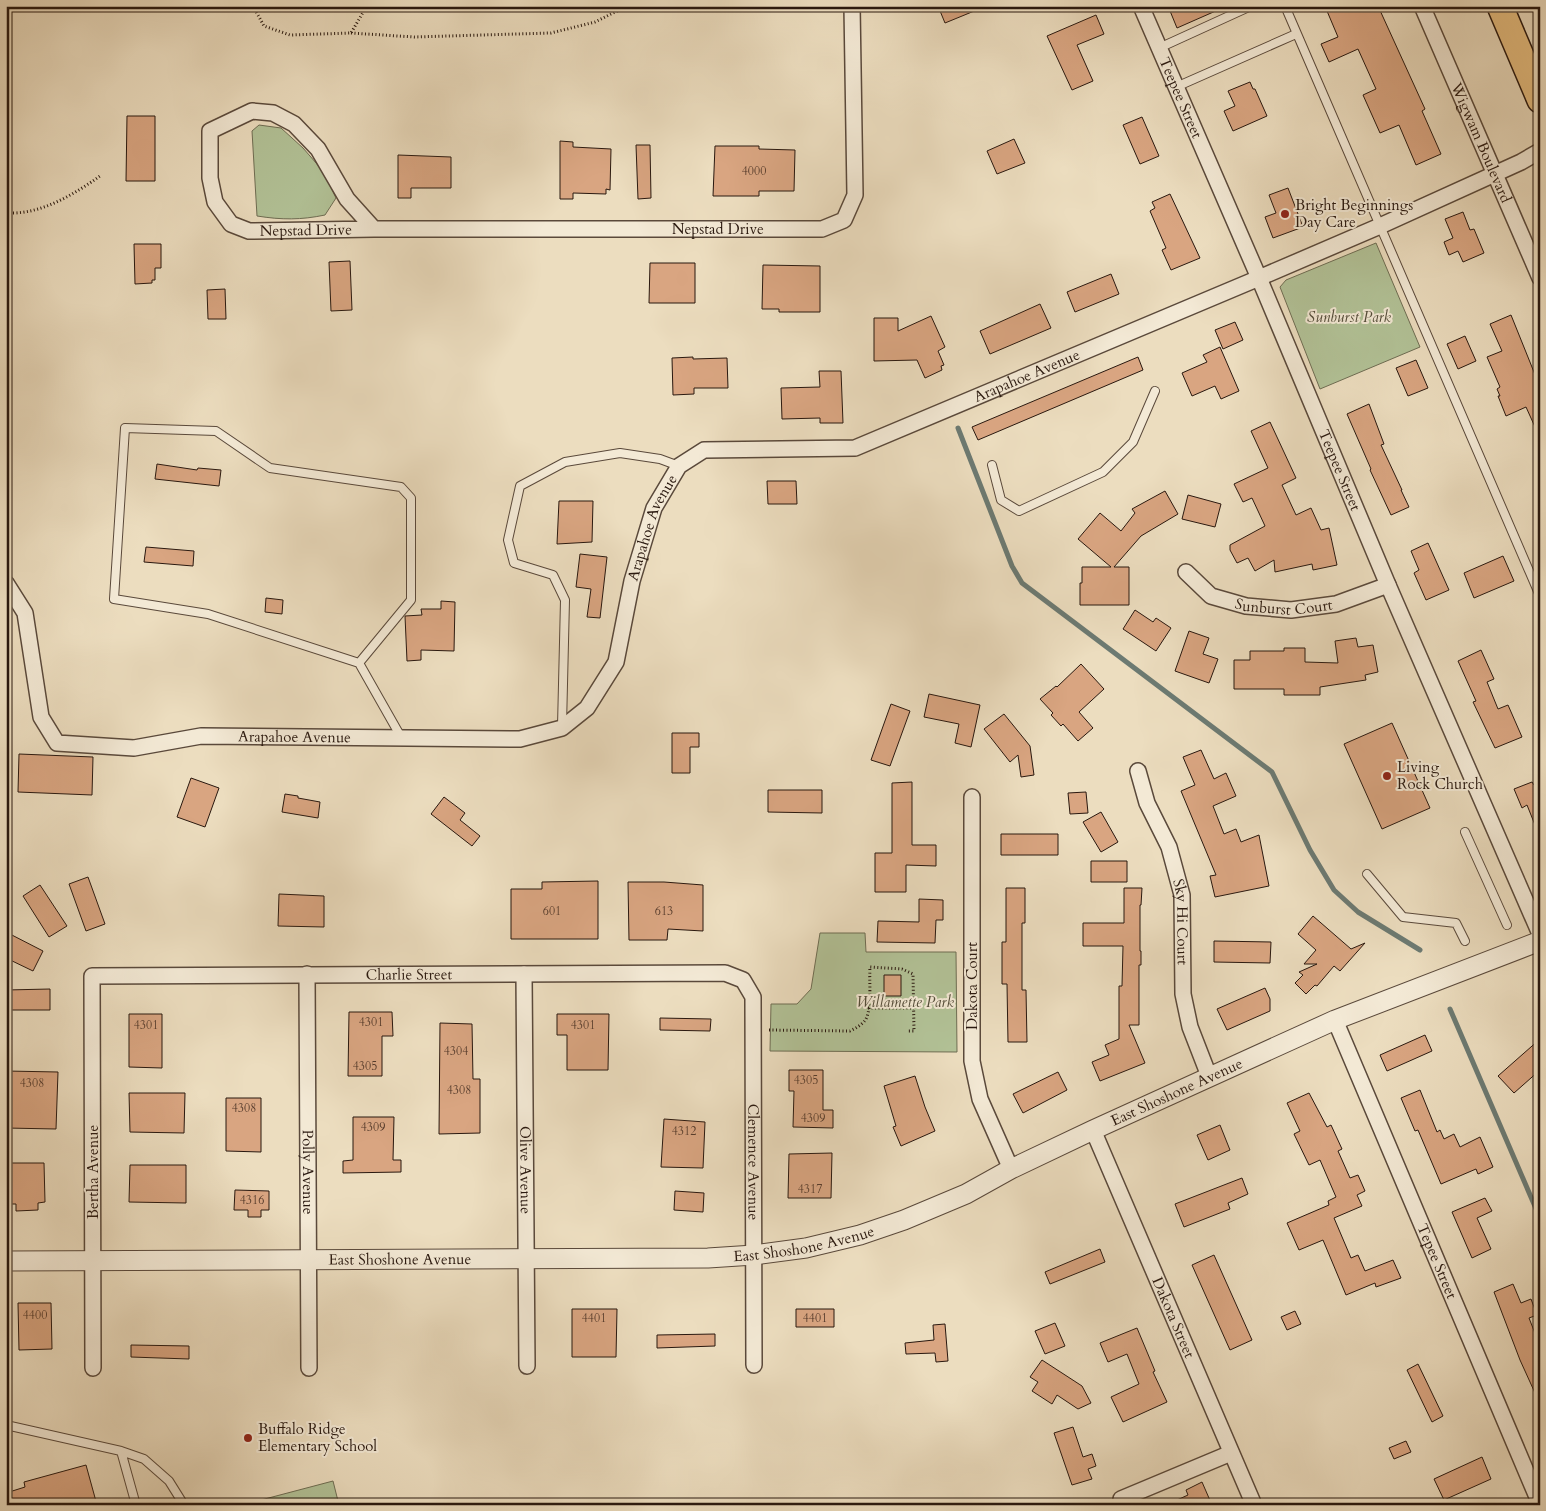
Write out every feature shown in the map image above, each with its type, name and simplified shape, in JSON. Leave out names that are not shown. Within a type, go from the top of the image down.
[{"type":"highway","points":[[1500,6],[1540,100]]},
{"type":"street","name":"Nepstad Drive","points":[[374,229],[347,199],[318,149],[294,124],[273,113],[252,111],[210,131],[210,178],[215,202],[232,224],[249,231],[374,229],[822,229],[844,220],[855,195],[852,6]]},
{"type":"street","name":"Teepee Street","points":[[1141,6],[1259,278],[1388,585],[1540,934]]},
{"type":"street","name":"Wigwam Boulevard","points":[[1422,6],[1540,278]]},
{"type":"street","name":"Arapahoe Avenue","points":[[6,583],[25,613],[41,717],[57,743],[134,748],[201,736],[520,738],[562,728],[587,708],[616,662],[632,581],[654,508],[679,466],[704,450],[855,448],[1380,226],[1540,151]]},
{"type":"street","name":"Sunburst Court","points":[[1186,572],[1211,596],[1246,606],[1290,610],[1336,604],[1388,585]]},
{"type":"street","name":"Sky Hi Court","points":[[1138,771],[1147,803],[1169,847],[1182,895],[1182,994],[1190,1027],[1209,1076]]},
{"type":"street","name":"Dakota Court","points":[[972,797],[972,1061],[980,1099],[1012,1168]]},
{"type":"street","name":"East Shoshone Avenue","points":[[6,1261],[708,1258],[754,1255],[806,1248],[860,1235],[904,1220],[966,1194],[1012,1168],[1209,1076],[1335,1020],[1540,941]]},
{"type":"street","name":"Charlie Street","points":[[92,976],[725,973]]},
{"type":"street","name":"Clemence Avenue","points":[[725,973],[743,980],[753,997],[754,1365]]},
{"type":"street","name":"Polly Avenue","points":[[307,974],[310,1368]]},
{"type":"street","name":"Olive Avenue","points":[[524,974],[527,1366]]},
{"type":"street","name":"Bertha Avenue","points":[[92,976],[93,1368]]},
{"type":"street","name":"Tepee Street","points":[[1335,1020],[1540,1504]]},
{"type":"street","name":"Dakota Street","points":[[1093,1130],[1254,1505]]},
{"type":"street","points":[[1121,1499],[1231,1453]]},
{"type":"lane","points":[[1159,48],[1251,6]]},
{"type":"lane","points":[[1284,6],[1540,596]]},
{"type":"lane","points":[[1176,87],[1296,34]]},
{"type":"lane","points":[[992,465],[1001,500],[1019,511],[1103,472],[1133,442],[1155,391]]},
{"type":"lane","points":[[358,663],[411,600],[411,498],[401,486],[270,468],[216,431],[125,428],[114,599],[208,614],[358,663],[401,738]]},
{"type":"lane","points":[[562,728],[565,600],[553,575],[514,563],[508,540],[520,486],[564,462],[620,453],[660,459],[679,466]]},
{"type":"lane","points":[[1465,832],[1507,925]]},
{"type":"lane","points":[[1367,874],[1403,917],[1456,923],[1465,941]]},
{"type":"lane","points":[[6,1425],[122,1451],[144,1459],[169,1481],[184,1505]]},
{"type":"lane","points":[[122,1451],[136,1505]]},
{"type":"path","points":[[253,6],[264,26],[290,35],[351,33],[414,37],[551,33],[595,22],[627,6]]},
{"type":"path","points":[[351,33],[365,6]]},
{"type":"path","points":[[6,213],[38,209],[78,191],[100,176]]},
{"type":"path","points":[[769,1030],[850,1031],[857,1028],[866,1019],[870,967],[902,969],[913,974],[914,1031],[907,1031]]},
{"type":"path","points":[[868,1008],[914,1008]]},
{"type":"green space","points":[[259,125],[281,128],[303,148],[323,171],[336,198],[325,215],[291,219],[257,216],[252,131]]},
{"type":"green space","name":"Sunburst Park","points":[[1376,243],[1420,347],[1320,389],[1280,287],[1286,280]]},
{"type":"green space","name":"Willamette Park","points":[[820,933],[865,933],[866,952],[956,952],[957,1052],[770,1051],[771,1004],[797,1004],[811,989]]},
{"type":"green space","points":[[333,1481],[339,1505],[242,1505]]},
{"type":"building","points":[[938,6],[984,6],[984,7],[945,23]]},
{"type":"building","points":[[1168,6],[1227,6],[1177,28]]},
{"type":"building","points":[[1338,6],[1378,6],[1425,109],[1422,111],[1441,154],[1416,165],[1399,125],[1380,133],[1363,95],[1376,89],[1358,49],[1329,62],[1321,44],[1338,37],[1327,11]]},
{"type":"building","points":[[1096,15],[1104,34],[1077,45],[1093,81],[1072,90],[1047,36]]},
{"type":"building","points":[[1250,82],[1267,116],[1233,131],[1224,111],[1235,106],[1228,91]]},
{"type":"building","points":[[127,116],[155,116],[155,181],[126,181]]},
{"type":"building","points":[[1142,117],[1159,156],[1140,164],[1123,125]]},
{"type":"building","points":[[1014,139],[1025,163],[997,174],[987,151]]},
{"type":"building","points":[[560,141],[573,142],[573,147],[611,149],[610,190],[606,189],[606,194],[573,193],[573,199],[560,199]]},
{"type":"building","points":[[636,145],[650,145],[651,198],[638,199]]},
{"type":"building","points":[[715,146],[759,146],[759,149],[795,150],[794,191],[759,191],[759,196],[713,196]]},
{"type":"building","points":[[398,155],[451,157],[451,188],[411,188],[411,198],[398,198]]},
{"type":"building","name":"Bright Beginnings Day Care","points":[[1288,188],[1303,227],[1273,238],[1265,217],[1276,213],[1269,195]]},
{"type":"building","points":[[1170,194],[1200,258],[1171,270],[1162,250],[1166,248],[1150,211],[1155,208],[1152,202]]},
{"type":"building","points":[[1463,212],[1470,230],[1474,229],[1484,253],[1463,262],[1458,251],[1449,255],[1444,242],[1453,238],[1445,219]]},
{"type":"building","points":[[134,244],[161,244],[161,268],[155,268],[155,280],[152,280],[152,283],[135,284]]},
{"type":"building","points":[[350,261],[352,310],[331,311],[329,262]]},
{"type":"building","points":[[650,263],[695,263],[695,303],[649,303]]},
{"type":"building","points":[[763,265],[820,266],[820,312],[779,312],[779,309],[762,309]]},
{"type":"building","points":[[1111,274],[1119,294],[1075,312],[1067,292]]},
{"type":"building","points":[[225,289],[226,319],[208,319],[207,290]]},
{"type":"building","points":[[1040,304],[1051,328],[990,354],[980,331]]},
{"type":"building","points":[[1511,315],[1540,387],[1540,438],[1526,407],[1506,416],[1498,396],[1500,396],[1497,389],[1500,387],[1487,357],[1502,351],[1490,324]]},
{"type":"building","points":[[931,316],[945,347],[938,351],[944,365],[941,366],[942,370],[925,378],[917,360],[874,361],[874,318],[898,318],[898,331]]},
{"type":"building","points":[[1235,322],[1243,340],[1223,349],[1215,330]]},
{"type":"building","points":[[1465,336],[1476,361],[1458,369],[1447,344]]},
{"type":"building","points":[[1220,347],[1239,391],[1221,399],[1215,386],[1192,396],[1182,373],[1207,362],[1203,355]]},
{"type":"building","points":[[693,357],[693,359],[727,358],[728,388],[694,388],[694,394],[673,395],[672,358]]},
{"type":"building","points":[[1138,357],[1143,370],[978,440],[972,427]]},
{"type":"building","points":[[1416,360],[1428,388],[1408,396],[1396,368]]},
{"type":"building","points":[[819,371],[841,371],[843,423],[820,423],[820,418],[782,419],[781,388],[820,387]]},
{"type":"building","points":[[1369,404],[1384,444],[1381,445],[1409,507],[1391,515],[1347,414]]},
{"type":"building","points":[[1270,422],[1296,478],[1282,485],[1296,515],[1311,508],[1321,530],[1329,528],[1337,565],[1313,570],[1312,564],[1275,572],[1274,560],[1255,571],[1248,558],[1237,563],[1230,550],[1230,545],[1265,526],[1252,498],[1243,502],[1234,484],[1268,468],[1251,431]]},
{"type":"building","points":[[157,464],[197,470],[198,468],[221,470],[219,486],[155,479]]},
{"type":"building","points":[[767,481],[796,481],[797,504],[768,504]]},
{"type":"building","points":[[1165,491],[1178,514],[1141,536],[1114,567],[1129,567],[1129,605],[1080,605],[1082,567],[1111,567],[1078,539],[1100,513],[1121,531],[1135,513],[1132,509]]},
{"type":"building","points":[[1188,495],[1221,504],[1215,527],[1182,519]]},
{"type":"building","points":[[559,501],[593,501],[592,542],[557,544]]},
{"type":"building","points":[[1428,543],[1449,590],[1426,600],[1414,573],[1419,570],[1411,551]]},
{"type":"building","points":[[146,547],[194,551],[193,566],[144,562]]},
{"type":"building","points":[[580,554],[607,557],[600,618],[587,617],[591,589],[576,587]]},
{"type":"building","points":[[1503,556],[1514,581],[1474,598],[1464,573]]},
{"type":"building","points":[[266,598],[283,600],[282,614],[265,612]]},
{"type":"building","points":[[441,601],[455,602],[454,651],[421,650],[421,660],[407,661],[405,616],[422,615],[421,609],[441,609]]},
{"type":"building","points":[[1135,610],[1153,622],[1156,618],[1171,628],[1156,651],[1123,629]]},
{"type":"building","points":[[1189,631],[1209,638],[1203,654],[1218,659],[1209,683],[1175,671]]},
{"type":"building","points":[[1356,638],[1358,647],[1373,645],[1378,672],[1365,675],[1366,680],[1320,687],[1320,695],[1284,695],[1284,689],[1234,689],[1234,660],[1250,660],[1250,651],[1284,651],[1284,648],[1305,648],[1305,662],[1338,663],[1335,641]]},
{"type":"building","points":[[1481,650],[1494,679],[1487,682],[1498,709],[1508,705],[1522,737],[1495,748],[1473,702],[1476,701],[1458,661]]},
{"type":"building","points":[[1081,664],[1104,689],[1079,712],[1093,728],[1078,741],[1063,724],[1061,726],[1051,715],[1053,713],[1040,699],[1057,687]]},
{"type":"building","points":[[929,694],[980,705],[971,747],[955,743],[959,724],[924,717]]},
{"type":"building","points":[[891,704],[910,711],[890,766],[871,760]]},
{"type":"building","points":[[1004,714],[1030,746],[1034,775],[1021,777],[1018,755],[1010,762],[984,729]]},
{"type":"building","name":"Living Rock Church","points":[[1392,723],[1430,808],[1382,829],[1344,744]]},
{"type":"building","points":[[672,733],[699,733],[699,747],[690,747],[690,773],[672,773]]},
{"type":"building","points":[[1201,750],[1214,779],[1226,773],[1236,796],[1213,806],[1224,834],[1236,829],[1241,842],[1259,835],[1269,886],[1215,897],[1210,876],[1216,875],[1181,791],[1195,785],[1183,757]]},
{"type":"building","points":[[19,754],[93,757],[92,795],[18,792]]},
{"type":"building","points":[[191,778],[219,788],[205,827],[177,817]]},
{"type":"building","points":[[912,782],[912,845],[936,845],[936,866],[906,865],[906,892],[875,892],[875,853],[892,853],[892,783]]},
{"type":"building","points":[[1532,782],[1534,785],[1540,782],[1539,835],[1527,805],[1522,808],[1514,789]]},
{"type":"building","points":[[768,790],[822,790],[822,813],[768,812]]},
{"type":"building","points":[[1086,792],[1088,813],[1070,814],[1068,793]]},
{"type":"building","points":[[285,794],[320,802],[318,818],[282,812]]},
{"type":"building","points":[[444,797],[465,813],[460,820],[480,836],[472,846],[431,814]]},
{"type":"building","points":[[1101,812],[1118,842],[1101,852],[1083,822]]},
{"type":"building","points":[[1001,834],[1058,834],[1058,855],[1001,855]]},
{"type":"building","points":[[1091,861],[1127,861],[1127,882],[1091,882]]},
{"type":"building","points":[[88,877],[105,924],[86,931],[69,884]]},
{"type":"building","points":[[598,881],[598,939],[511,939],[511,889],[542,889],[542,882]]},
{"type":"building","points":[[628,882],[703,885],[703,931],[668,929],[667,940],[629,940]]},
{"type":"building","points":[[40,885],[67,926],[49,937],[23,896]]},
{"type":"building","points":[[1006,888],[1025,888],[1025,923],[1022,923],[1022,990],[1026,990],[1027,1042],[1008,1042],[1007,984],[1002,984],[1002,942],[1006,942]]},
{"type":"building","points":[[1124,888],[1142,888],[1140,905],[1139,1025],[1129,1025],[1145,1063],[1100,1081],[1092,1062],[1109,1055],[1105,1045],[1119,1039],[1119,986],[1122,986],[1123,946],[1083,946],[1083,923],[1124,923]]},
{"type":"building","points":[[279,894],[324,896],[324,927],[278,926]]},
{"type":"building","points":[[919,899],[943,900],[943,920],[936,920],[935,943],[877,942],[878,921],[919,922]]},
{"type":"building","points":[[1313,916],[1351,949],[1365,943],[1340,971],[1334,966],[1317,986],[1315,985],[1306,994],[1295,983],[1303,975],[1299,972],[1317,964],[1304,964],[1316,950],[1298,934]]},
{"type":"building","points":[[6,932],[43,951],[33,971],[6,958]]},
{"type":"building","points":[[1214,941],[1271,942],[1270,963],[1214,962]]},
{"type":"building","points":[[884,975],[901,975],[901,996],[884,996]]},
{"type":"building","points":[[1265,988],[1270,999],[1270,1011],[1227,1030],[1217,1009]]},
{"type":"building","points":[[50,989],[50,1010],[6,1010],[6,990]]},
{"type":"building","points":[[349,1012],[392,1012],[393,1036],[382,1036],[382,1076],[348,1076]]},
{"type":"building","points":[[129,1014],[162,1014],[162,1068],[129,1067]]},
{"type":"building","points":[[557,1014],[609,1014],[608,1070],[567,1070],[567,1035],[557,1035]]},
{"type":"building","points":[[660,1018],[711,1019],[710,1031],[660,1030]]},
{"type":"building","points":[[440,1023],[472,1024],[473,1079],[480,1079],[480,1133],[439,1134]]},
{"type":"building","points":[[1425,1035],[1432,1051],[1387,1071],[1380,1055]]},
{"type":"building","points":[[1540,1039],[1540,1070],[1514,1093],[1498,1076]]},
{"type":"building","points":[[789,1070],[823,1070],[823,1110],[833,1110],[833,1128],[793,1127],[794,1091],[789,1091]]},
{"type":"building","points":[[6,1071],[58,1072],[56,1129],[6,1128]]},
{"type":"building","points":[[1058,1072],[1067,1090],[1023,1113],[1013,1094]]},
{"type":"building","points":[[915,1076],[935,1131],[901,1146],[893,1127],[896,1126],[884,1086]]},
{"type":"building","points":[[1420,1090],[1437,1132],[1440,1130],[1444,1139],[1454,1134],[1460,1147],[1480,1137],[1493,1167],[1478,1174],[1476,1169],[1441,1184],[1418,1130],[1415,1131],[1401,1098]]},
{"type":"building","points":[[129,1093],[185,1093],[184,1133],[130,1132]]},
{"type":"building","points":[[1309,1093],[1327,1127],[1331,1125],[1342,1149],[1338,1151],[1350,1178],[1358,1175],[1365,1191],[1357,1195],[1362,1206],[1334,1218],[1351,1258],[1358,1255],[1365,1271],[1393,1260],[1401,1278],[1376,1287],[1375,1283],[1346,1295],[1323,1240],[1299,1250],[1287,1223],[1329,1205],[1328,1201],[1336,1197],[1320,1160],[1309,1165],[1294,1134],[1300,1131],[1287,1103]]},
{"type":"building","points":[[226,1098],[261,1098],[261,1152],[226,1151]]},
{"type":"building","points":[[353,1117],[394,1117],[393,1160],[401,1160],[401,1172],[343,1173],[343,1161],[353,1160]]},
{"type":"building","points":[[664,1119],[705,1122],[703,1168],[661,1167]]},
{"type":"building","points":[[1220,1125],[1230,1150],[1208,1160],[1197,1135]]},
{"type":"building","points":[[832,1153],[831,1198],[788,1198],[789,1154]]},
{"type":"building","points":[[6,1163],[44,1163],[45,1202],[38,1203],[38,1210],[16,1211],[16,1204],[6,1204]]},
{"type":"building","points":[[130,1165],[186,1165],[186,1203],[129,1202]]},
{"type":"building","points":[[1242,1178],[1248,1194],[1228,1203],[1230,1209],[1184,1227],[1175,1204]]},
{"type":"building","points":[[235,1190],[269,1191],[269,1210],[261,1210],[261,1217],[248,1217],[248,1210],[234,1210]]},
{"type":"building","points":[[675,1191],[704,1193],[703,1212],[674,1210]]},
{"type":"building","points":[[1485,1198],[1492,1211],[1477,1218],[1491,1249],[1472,1258],[1452,1212]]},
{"type":"building","points":[[1100,1249],[1105,1262],[1050,1284],[1045,1272]]},
{"type":"building","points":[[1214,1255],[1252,1340],[1230,1350],[1192,1265]]},
{"type":"building","points":[[1513,1284],[1521,1303],[1531,1299],[1537,1315],[1529,1318],[1540,1346],[1540,1404],[1520,1360],[1494,1292]]},
{"type":"building","points":[[18,1303],[51,1303],[52,1349],[19,1350]]},
{"type":"building","points":[[572,1309],[617,1309],[616,1357],[572,1357]]},
{"type":"building","points":[[796,1309],[834,1309],[834,1327],[796,1327]]},
{"type":"building","points":[[1295,1311],[1301,1324],[1287,1330],[1281,1317]]},
{"type":"building","points":[[1055,1323],[1065,1346],[1045,1354],[1035,1331]]},
{"type":"building","points":[[945,1324],[948,1361],[936,1362],[935,1353],[906,1354],[905,1343],[934,1340],[933,1325]]},
{"type":"building","points":[[1137,1328],[1155,1371],[1153,1372],[1167,1402],[1123,1422],[1111,1397],[1139,1384],[1127,1354],[1108,1362],[1100,1343]]},
{"type":"building","points":[[715,1334],[715,1346],[657,1348],[657,1335]]},
{"type":"building","points":[[131,1345],[189,1346],[189,1359],[131,1357]]},
{"type":"building","points":[[1042,1360],[1082,1386],[1091,1403],[1078,1409],[1057,1395],[1052,1404],[1032,1391],[1038,1382],[1030,1377]]},
{"type":"building","points":[[1418,1364],[1443,1416],[1432,1422],[1407,1370]]},
{"type":"building","points":[[1073,1427],[1083,1457],[1092,1454],[1096,1466],[1088,1469],[1092,1479],[1072,1485],[1054,1433]]},
{"type":"building","points":[[1406,1441],[1411,1452],[1394,1459],[1389,1448]]},
{"type":"building","points":[[1482,1457],[1491,1479],[1444,1500],[1434,1479]]},
{"type":"building","points":[[86,1465],[97,1505],[6,1505],[6,1493],[25,1487],[24,1482]]},
{"type":"building","points":[[1202,1482],[1212,1505],[1166,1505],[1188,1495],[1186,1490]]},
{"type":"waterway","points":[[958,428],[1012,566],[1022,583],[1272,772],[1310,850],[1334,890],[1358,912],[1420,950]]},
{"type":"waterway","points":[[1450,1009],[1540,1218]]},
{"type":"place","name":"Bright Beginnings Day Care","points":[[1285,214]]},
{"type":"place","name":"Living Rock Church","points":[[1387,776]]},
{"type":"place","name":"Buffalo Ridge Elementary School","points":[[248,1438]]}]
